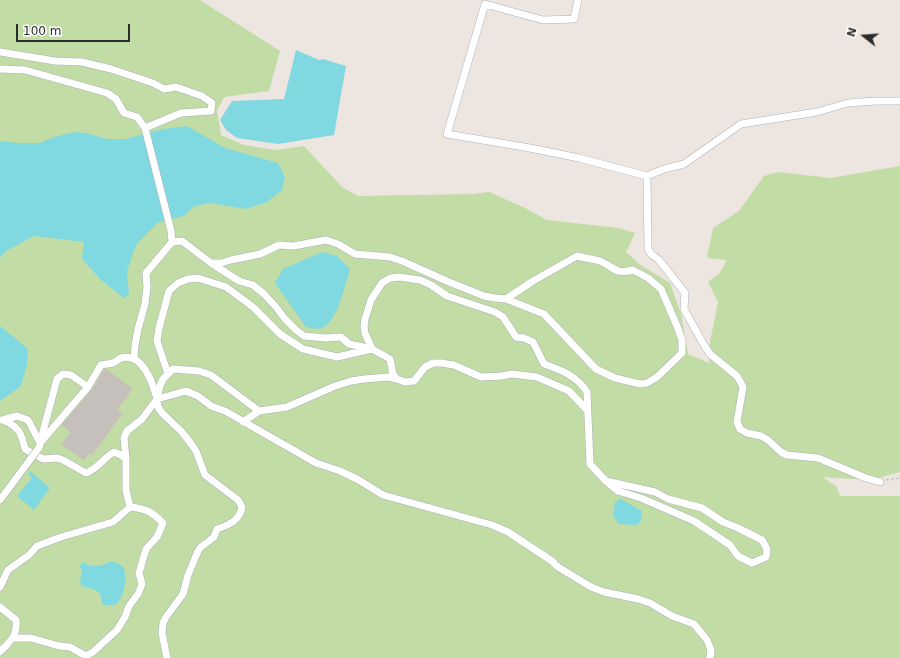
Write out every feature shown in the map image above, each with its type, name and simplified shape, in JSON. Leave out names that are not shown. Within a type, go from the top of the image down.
[{"type":"street","points":[[578,0],[574,19],[560,20],[543,20],[485,4],[447,134],[579,158],[647,176],[664,169],[684,164],[741,124],[817,112],[848,103],[900,101]]},
{"type":"street","points":[[0,52],[55,61],[82,62],[111,69],[154,83],[164,89],[176,87],[202,96],[212,103],[211,110],[181,113],[145,128]]},
{"type":"street","points":[[0,69],[25,70],[106,93],[116,100],[124,113],[137,117],[145,128],[171,231],[172,242]]},
{"type":"street","points":[[647,176],[648,249],[659,260],[685,293],[684,309],[707,350],[740,379],[743,387],[737,422],[740,429],[747,433],[761,436],[787,455],[818,458],[866,478],[880,482]]},
{"type":"street","points":[[212,263],[221,263],[260,254],[279,245],[293,246],[326,240],[338,244],[355,254],[390,257],[484,296],[506,299],[544,314],[596,369],[615,378],[640,384],[647,383],[656,377],[682,353],[682,340],[661,289],[648,278],[633,270],[623,273],[601,262],[577,256],[520,289],[506,299]]},
{"type":"street","points":[[134,359],[138,329],[145,304],[147,286],[146,273],[172,242],[182,241],[200,256],[239,281],[253,285],[259,289],[276,306],[285,319],[304,336],[326,338],[341,336],[349,344],[372,349],[390,359],[393,374],[397,379]]},
{"type":"street","points":[[372,349],[365,333],[365,319],[371,300],[382,283],[390,278],[399,277],[420,280],[431,285],[447,296],[483,307],[503,317],[516,337],[524,338],[533,342],[544,364],[566,373],[582,384],[587,392],[590,464],[606,481],[618,491],[641,498],[694,521],[730,545],[738,556],[746,561],[752,563],[766,557],[767,549],[762,540],[724,522],[702,508],[668,499],[656,492],[606,481]]},
{"type":"street","points":[[168,374],[157,342],[159,328],[169,290],[178,282],[188,279],[198,278],[226,287],[253,306],[280,334],[303,349],[337,357],[372,349]]},
{"type":"street","points":[[0,500],[39,446],[89,386],[101,365],[112,363],[122,358],[134,359],[143,367],[151,378],[158,407],[162,414],[182,430],[196,451],[205,475],[238,500],[242,507],[238,518],[217,529],[214,537],[198,551],[188,575],[183,594],[163,623],[162,633],[167,658]]},
{"type":"street","points":[[243,422],[259,411],[287,407],[335,386],[351,381],[388,378],[405,382],[414,381],[425,367],[433,363],[441,362],[454,365],[482,377],[512,374],[537,377],[569,391],[587,410]]},
{"type":"street","points":[[130,508],[126,490],[124,438],[127,431],[142,419],[157,399],[163,379],[173,369],[199,371],[211,375],[259,411]]},
{"type":"street","points":[[39,446],[58,379],[63,374],[71,376],[89,386]]},
{"type":"street","points":[[157,399],[186,391],[198,396],[211,406],[224,411],[316,463],[340,471],[357,479],[383,495],[492,525],[503,530],[591,587],[604,592],[650,603],[672,616],[694,624],[707,640],[711,650],[710,658]]},
{"type":"street","points":[[1,420],[17,416],[28,420],[39,446]]},
{"type":"street","points":[[1,420],[16,426],[20,432],[25,449],[43,459],[57,458],[63,460],[86,474],[92,471],[108,455],[114,452],[126,459]]},
{"type":"street","points":[[0,587],[8,570],[29,555],[37,546],[61,537],[113,522],[130,508],[146,509],[154,514],[163,523],[156,537],[146,549],[139,573],[142,584],[138,594],[129,606],[125,617],[117,630],[93,652],[86,656],[70,648],[31,638],[14,638]]},
{"type":"street","points":[[0,607],[16,620],[17,627],[14,638],[0,652]]},
{"type":"path","points":[[880,482],[900,478]]},
{"type":"green space","points":[[0,0],[200,0],[280,51],[269,91],[224,97],[217,111],[221,135],[244,145],[275,150],[304,146],[343,188],[358,196],[473,194],[489,192],[525,208],[547,220],[618,228],[635,233],[626,252],[639,264],[670,283],[681,314],[688,354],[709,363],[708,352],[718,302],[708,282],[719,274],[727,260],[707,258],[713,228],[739,211],[764,176],[778,172],[831,178],[900,166],[900,472],[870,480],[822,477],[836,486],[840,496],[900,496],[900,658],[0,658]]},
{"type":"water","points":[[296,50],[319,60],[323,59],[346,66],[334,135],[278,144],[237,138],[226,130],[220,120],[232,101],[284,99]]},
{"type":"water","points":[[187,126],[225,148],[278,163],[285,177],[282,190],[267,202],[246,209],[210,203],[195,206],[184,216],[157,223],[136,245],[127,271],[129,294],[124,298],[101,280],[82,259],[84,242],[34,236],[6,251],[0,257],[0,141],[40,143],[54,137],[74,132],[86,133],[107,139],[125,139],[163,129]]},
{"type":"water","points":[[322,252],[337,256],[350,269],[337,310],[328,324],[320,329],[316,329],[306,327],[275,283],[283,269]]},
{"type":"water","points":[[0,326],[28,349],[27,364],[21,386],[0,401]]},
{"type":"water","points":[[30,471],[50,488],[34,510],[17,496],[32,478],[28,474]]},
{"type":"water","points":[[621,499],[642,511],[641,521],[636,525],[619,524],[613,515],[615,502]]},
{"type":"water","points":[[112,561],[123,567],[125,581],[123,592],[122,596],[114,605],[102,604],[99,592],[82,586],[80,581],[82,570],[79,566],[83,562],[90,566],[97,566]]},
{"type":"building","points":[[105,369],[132,389],[117,409],[122,413],[92,455],[89,453],[84,460],[62,444],[71,432],[62,425],[92,390]]}]
